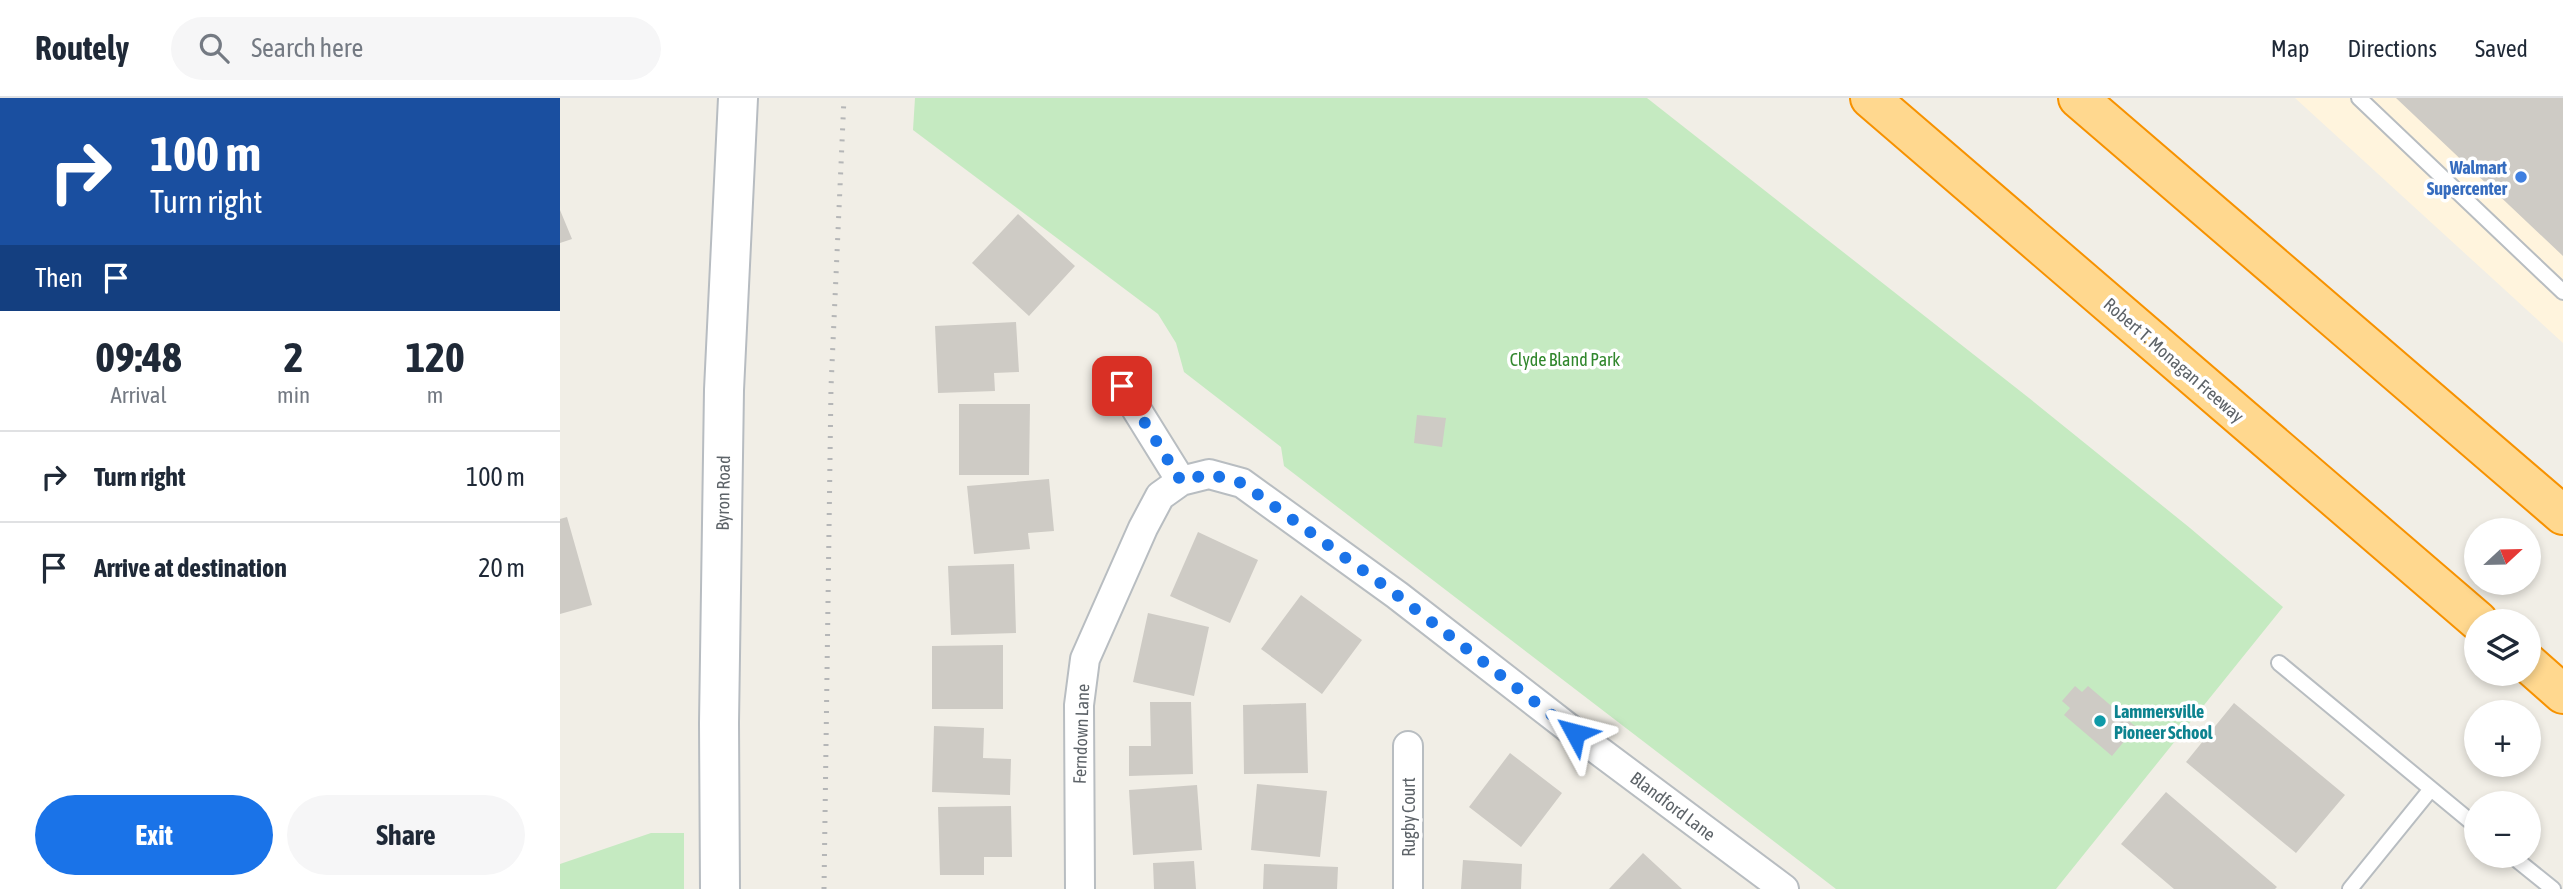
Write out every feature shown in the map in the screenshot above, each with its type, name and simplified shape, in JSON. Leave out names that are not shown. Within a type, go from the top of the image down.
[{"type":"highway","name":"Robert T. Monagan Freeway","points":[[1870,98],[2465,609]]},
{"type":"highway","points":[[2078,98],[2563,515]]},
{"type":"highway","points":[[2541,675],[2563,694]]},
{"type":"main road","name":"Byron Road","points":[[720,889],[719,723],[724,404],[738,98]]},
{"type":"street","points":[[1122,386],[1181,481]]},
{"type":"street","name":"Blandford Lane","points":[[1181,481],[1209,474],[1242,483],[1397,595],[1575,733],[1784,889]]},
{"type":"street","name":"Ferndown Lane","points":[[1080,889],[1079,705],[1085,660],[1143,528],[1160,496],[1181,481]]},
{"type":"street","name":"Rugby Court","points":[[1408,746],[1408,889]]},
{"type":"lane","points":[[2359,98],[2563,292]]},
{"type":"lane","points":[[2279,663],[2464,816]]},
{"type":"lane","points":[[2350,889],[2431,789]]},
{"type":"lane","points":[[2527,868],[2553,889]]},
{"type":"shaded area","points":[[2295,98],[2563,98],[2563,343]]},
{"type":"green space","name":"Clyde Bland Park","points":[[915,98],[1647,98],[2029,398],[2283,607],[2056,889],[1836,889],[1284,466],[1281,447],[1184,372],[1176,343],[1158,314],[913,130]]},
{"type":"green space","points":[[651,833],[684,833],[684,889],[560,889],[560,864]]},
{"type":"building","name":"Walmart Supercenter","points":[[2396,98],[2563,98],[2563,256]]},
{"type":"building","points":[[560,210],[572,239],[560,243]]},
{"type":"building","points":[[1018,214],[1075,266],[1029,316],[972,263]]},
{"type":"building","points":[[1016,322],[1019,372],[994,373],[995,391],[938,393],[935,326]]},
{"type":"building","points":[[959,404],[1030,404],[1029,475],[959,475]]},
{"type":"building","points":[[1417,415],[1446,418],[1442,447],[1414,443]]},
{"type":"building","points":[[1049,479],[1054,531],[1028,533],[1030,549],[974,554],[967,486]]},
{"type":"building","points":[[567,517],[592,605],[560,614],[560,519]]},
{"type":"building","points":[[1198,532],[1258,560],[1230,623],[1170,596]]},
{"type":"building","points":[[1014,564],[1016,633],[951,635],[948,566]]},
{"type":"building","points":[[1301,595],[1362,640],[1322,694],[1261,649]]},
{"type":"building","points":[[1148,613],[1209,627],[1194,696],[1133,682]]},
{"type":"building","points":[[1003,645],[1003,709],[932,709],[932,646]]},
{"type":"building","name":"Lammersville Pioneer School","points":[[2075,686],[2082,692],[2088,686],[2136,727],[2112,756],[2064,715],[2070,708],[2062,701]]},
{"type":"building","points":[[1150,702],[1191,702],[1193,774],[1129,776],[1129,746],[1151,746]]},
{"type":"building","points":[[1306,703],[1308,773],[1244,774],[1243,705]]},
{"type":"building","points":[[2234,703],[2345,795],[2296,853],[2186,762]]},
{"type":"building","points":[[934,726],[984,728],[983,758],[1011,759],[1010,795],[932,792]]},
{"type":"building","points":[[1510,753],[1562,793],[1521,847],[1469,807]]},
{"type":"building","points":[[1257,784],[1327,791],[1320,857],[1251,850]]},
{"type":"building","points":[[1197,785],[1202,850],[1133,855],[1129,790]]},
{"type":"building","points":[[2166,792],[2277,887],[2174,889],[2121,844]]},
{"type":"building","points":[[1011,806],[1012,857],[984,857],[984,875],[940,875],[938,807]]},
{"type":"building","points":[[1643,853],[1682,889],[1609,889]]},
{"type":"building","points":[[1463,860],[1522,864],[1521,889],[1461,889]]},
{"type":"building","points":[[1194,861],[1196,889],[1154,889],[1153,863]]},
{"type":"building","points":[[1264,864],[1338,867],[1337,889],[1263,889]]},
{"type":"railway","points":[[824,889],[831,387],[844,98]]},
{"type":"place","name":"Walmart Supercenter","points":[[2521,177]]},
{"type":"place","name":"Lammersville Pioneer School","points":[[2100,721]]},
{"type":"route","points":[[1122,386],[1181,481],[1209,474],[1242,483],[1397,595],[1575,733]]}]
